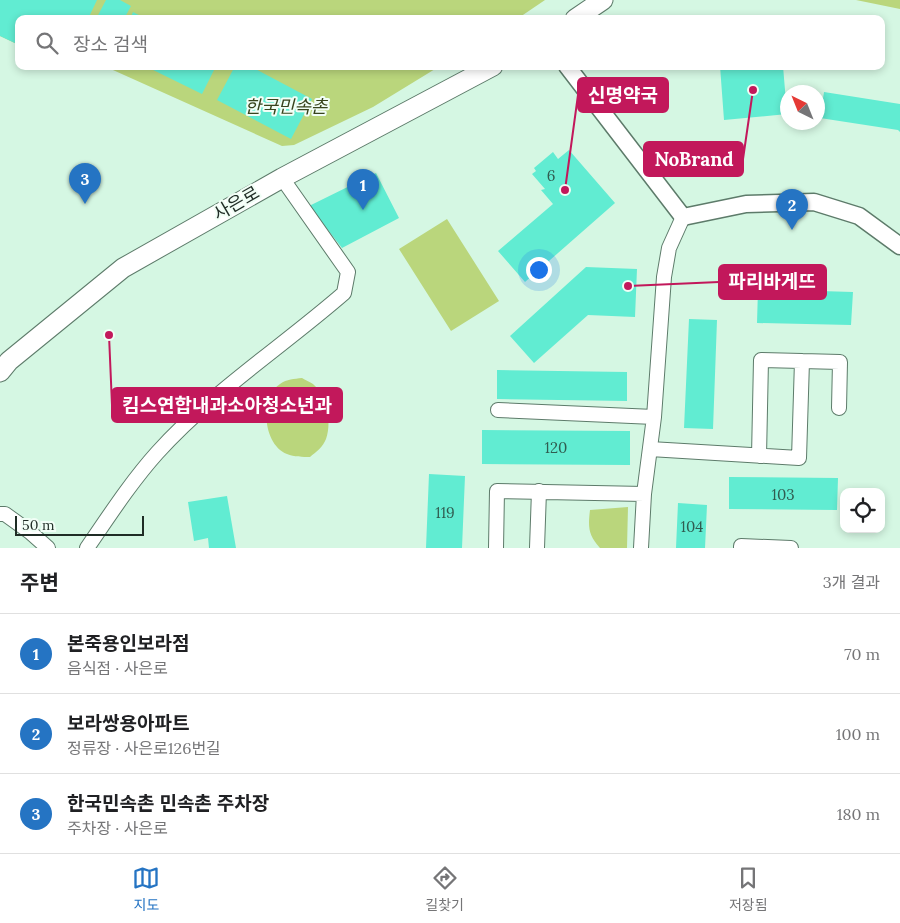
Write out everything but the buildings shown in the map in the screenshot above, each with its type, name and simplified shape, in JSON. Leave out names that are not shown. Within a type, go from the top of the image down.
[{"type":"main road","points":[[581,15],[603,0]]},
{"type":"main road","name":"사은로","points":[[0,372],[9,362],[123,268],[282,178],[485,70]]},
{"type":"street","points":[[570,70],[682,217]]},
{"type":"street","points":[[87,548],[118,503],[157,453],[220,392],[344,293],[348,272],[282,178]]},
{"type":"street","points":[[682,217],[746,204],[814,202],[859,216],[900,246]]},
{"type":"street","points":[[641,548],[644,494],[654,417],[664,277],[669,248],[682,217]]},
{"type":"street","points":[[759,456],[761,360],[840,362],[839,408]]},
{"type":"street","points":[[650,449],[800,458],[802,361]]},
{"type":"street","points":[[498,410],[654,417]]},
{"type":"street","points":[[496,548],[498,491],[644,494]]},
{"type":"street","points":[[537,548],[539,491]]},
{"type":"street","points":[[0,514],[5,514],[48,548]]},
{"type":"street","points":[[741,548],[741,546],[791,548]]},
{"type":"green space","points":[[0,0],[545,0],[523,15],[15,15],[15,43],[0,36]]},
{"type":"green space","points":[[856,0],[900,0],[900,9]]},
{"type":"green space","name":"한국민속촌","points":[[113,70],[433,70],[373,107],[294,145],[282,146]]},
{"type":"green space","points":[[447,219],[499,301],[451,331],[399,249]]},
{"type":"green space","points":[[302,378],[313,384],[322,395],[328,417],[328,432],[325,442],[310,457],[293,456],[279,449],[269,432],[267,421],[269,400],[273,391],[285,381]]},
{"type":"green space","points":[[628,507],[627,548],[600,548],[593,539],[590,530],[590,510]]},
{"type":"place","name":"NoBrand","points":[[753,90]]},
{"type":"place","name":"신명약국","points":[[565,190]]},
{"type":"place","name":"한국민속촌 민속촌 주차장","points":[[85,204]]},
{"type":"place","name":"본죽용인보라점","points":[[363,210]]},
{"type":"place","name":"보라쌍용아파트","points":[[792,230]]},
{"type":"place","name":"파리바게뜨","points":[[628,286]]},
{"type":"place","name":"킴스연합내과소아청소년과","points":[[109,335]]}]
